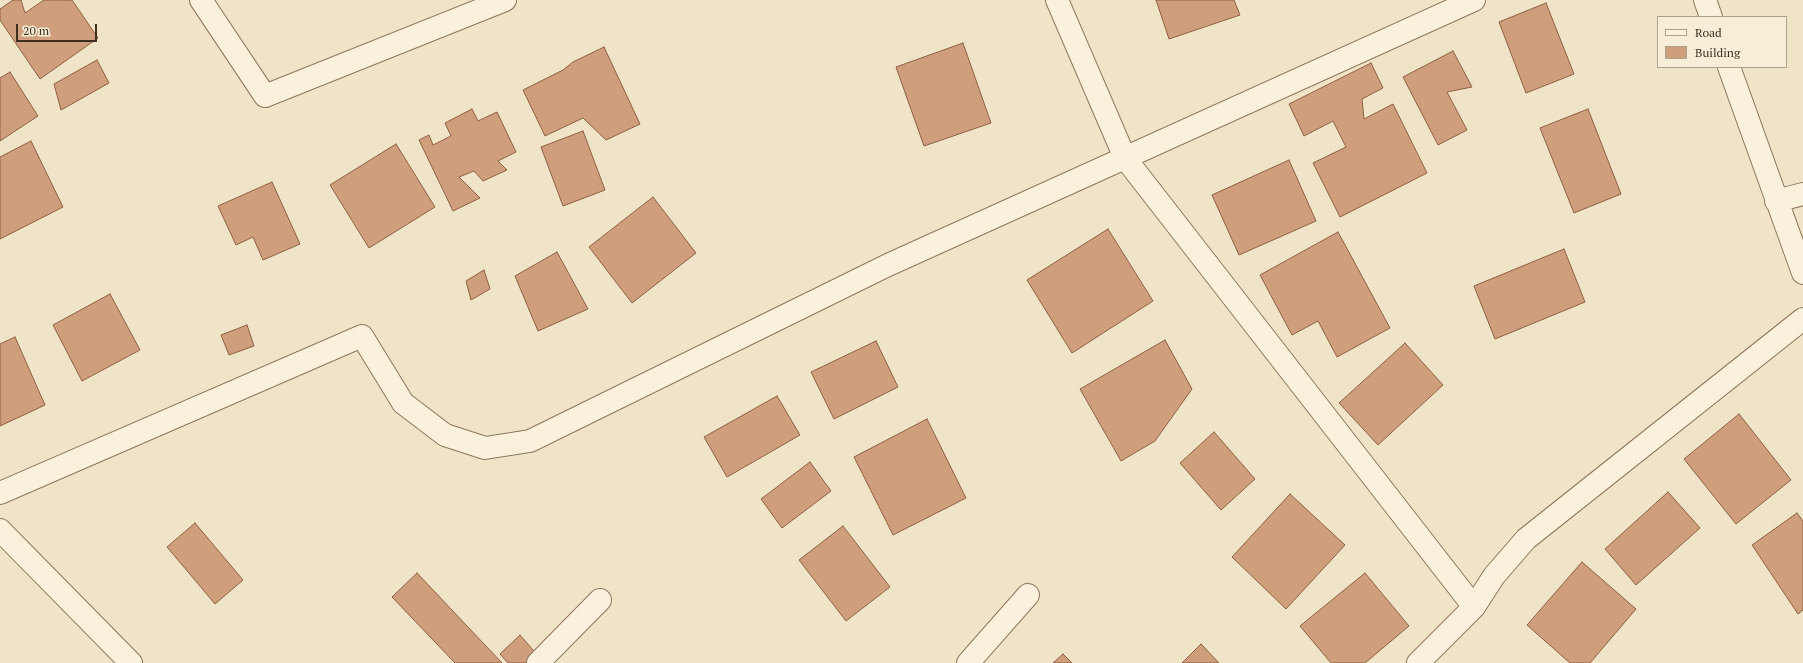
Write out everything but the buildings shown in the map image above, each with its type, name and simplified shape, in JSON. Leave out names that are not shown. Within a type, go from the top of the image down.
[{"type":"street","points":[[201,0],[265,96],[505,0]]},
{"type":"street","points":[[1057,0],[1125,158],[1474,607]]},
{"type":"street","points":[[0,493],[362,336],[403,403],[445,435],[485,448],[530,441],[888,265],[1474,0]]},
{"type":"street","points":[[1705,0],[1711,16]]},
{"type":"street","points":[[1729,68],[1803,274]]},
{"type":"street","points":[[1776,202],[1803,194]]},
{"type":"street","points":[[1418,663],[1474,607],[1494,576],[1526,539],[1803,319]]},
{"type":"street","points":[[0,530],[131,663]]},
{"type":"street","points":[[968,663],[1028,595]]},
{"type":"street","points":[[538,663],[600,600]]}]
